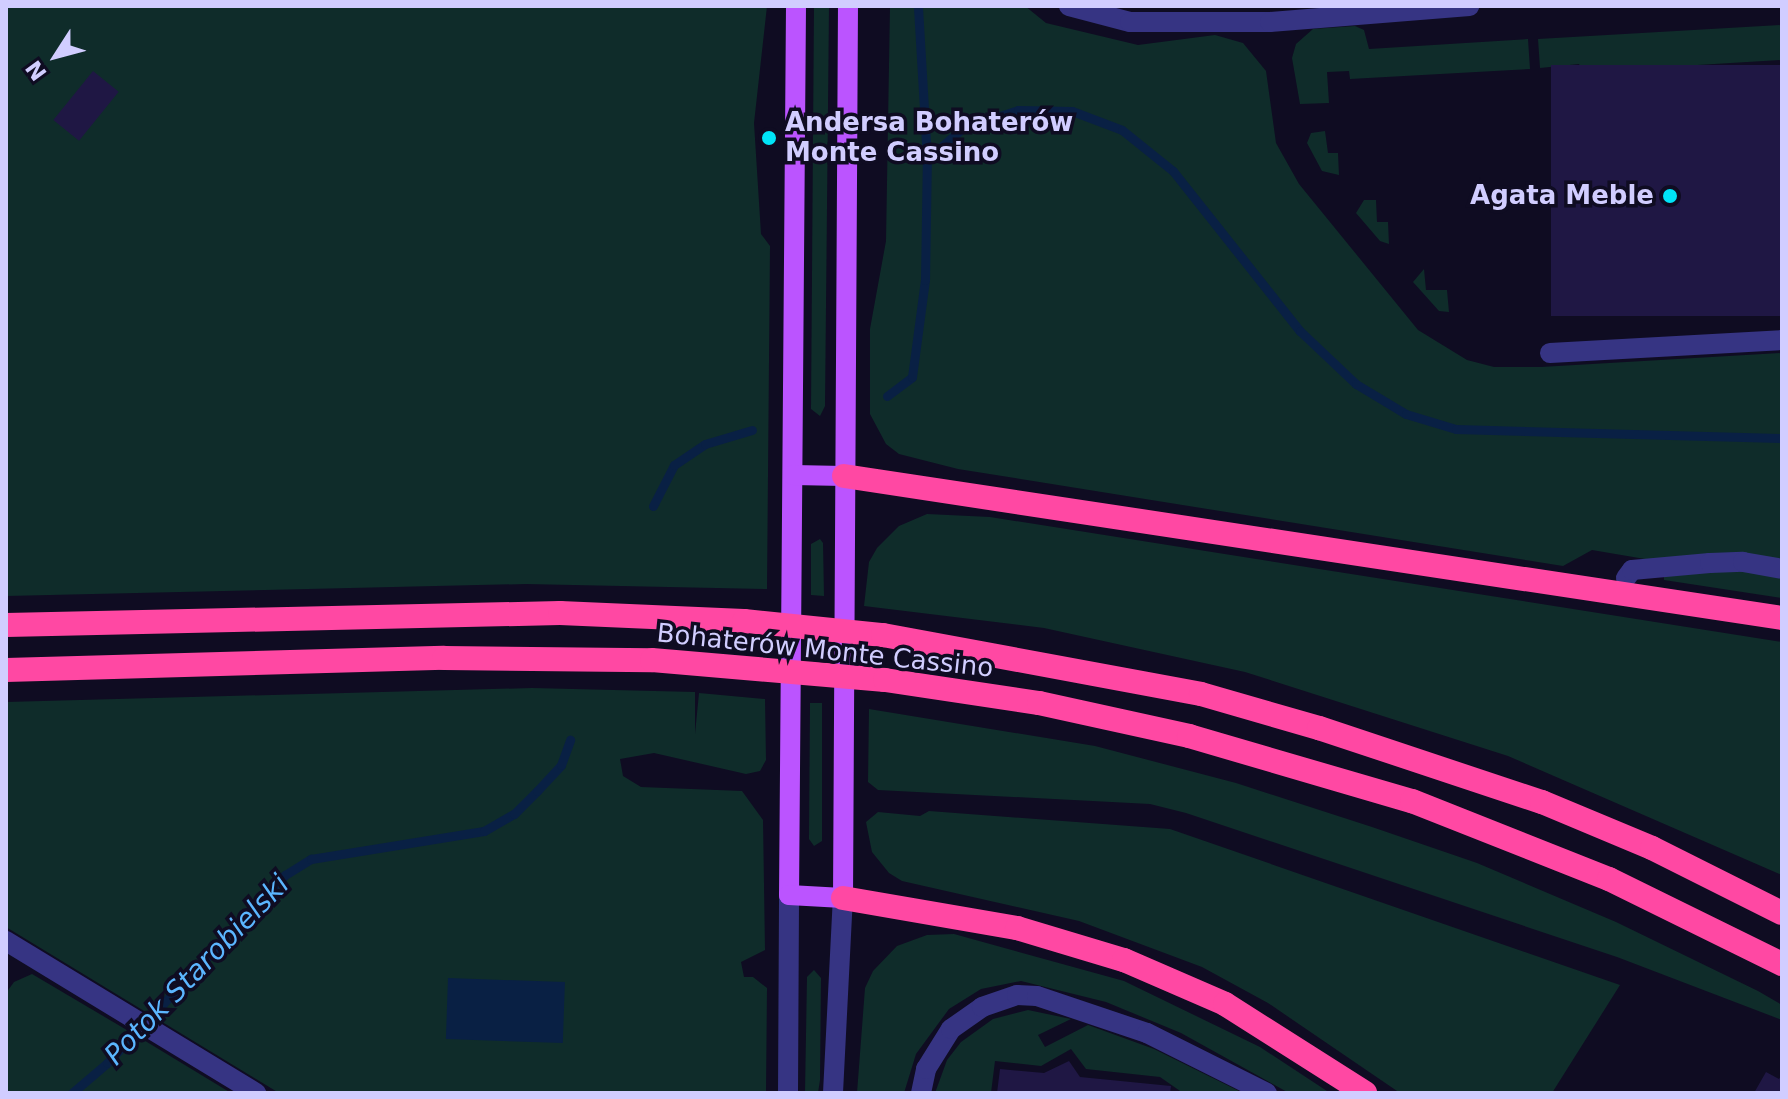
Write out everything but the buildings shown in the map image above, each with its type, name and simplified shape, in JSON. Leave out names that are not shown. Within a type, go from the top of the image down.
[{"type":"highway","points":[[844,476],[1782,618]]},
{"type":"highway","name":"Bohaterów Monte Cassino","points":[[6,625],[471,613],[744,621],[883,635],[1201,694],[1319,728],[1542,802],[1756,898],[1782,913]]},
{"type":"highway","name":"Bohaterów Monte Cassino","points":[[6,670],[474,657],[744,665],[885,680],[1039,703],[1302,766],[1509,837],[1716,928],[1782,964]]},
{"type":"highway","points":[[843,898],[1017,928],[1124,960],[1225,1004],[1365,1093]]},
{"type":"highway","points":[[1756,898],[1782,905]]},
{"type":"highway","points":[[1716,928],[1782,978]]},
{"type":"main road","points":[[796,6],[789,895],[843,898],[848,6]]},
{"type":"main road","points":[[793,475],[844,476]]},
{"type":"street","points":[[1069,6],[1130,22],[1469,6]]},
{"type":"street","points":[[1550,353],[1782,340]]},
{"type":"street","points":[[1626,578],[1632,570],[1710,563],[1743,562],[1782,569]]},
{"type":"street","points":[[788,1093],[789,895]]},
{"type":"street","points":[[833,1093],[843,898]]},
{"type":"street","points":[[6,941],[256,1093]]},
{"type":"street","points":[[921,1093],[926,1069],[951,1029],[982,1007],[1017,995],[1037,996],[1147,1033],[1267,1093]]},
{"type":"green space","points":[[6,6],[767,6],[754,123],[761,234],[770,246],[767,589],[526,584],[6,596]]},
{"type":"green space","points":[[814,6],[829,6],[825,406],[820,416],[811,409]]},
{"type":"green space","points":[[890,6],[1025,6],[1046,23],[1138,45],[1215,35],[1243,43],[1266,71],[1276,143],[1299,184],[1418,330],[1467,360],[1494,367],[1541,367],[1782,353],[1782,560],[1645,559],[1592,550],[1563,566],[958,469],[899,454],[886,444],[870,414],[870,329],[886,241]]},
{"type":"green space","points":[[1782,25],[1782,60],[1582,72],[1579,64],[1540,68],[1538,39]]},
{"type":"green space","points":[[1355,26],[1364,30],[1369,49],[1528,39],[1530,69],[1350,79],[1349,71],[1327,72],[1329,103],[1300,104],[1292,58],[1296,44],[1313,29]]},
{"type":"green space","points":[[1325,131],[1328,153],[1338,153],[1339,175],[1322,171],[1307,143],[1311,133]]},
{"type":"green space","points":[[1364,200],[1376,200],[1377,222],[1388,222],[1389,244],[1380,241],[1356,213]]},
{"type":"green space","points":[[1424,269],[1426,290],[1447,290],[1449,312],[1439,311],[1413,282]]},
{"type":"green space","points":[[927,514],[990,517],[1782,642],[1782,875],[1508,756],[1245,672],[1044,628],[864,606],[869,562],[877,548],[899,526]]},
{"type":"green space","points":[[820,539],[823,543],[824,596],[811,595],[811,544]]},
{"type":"green space","points":[[1736,570],[1782,576],[1782,598],[1664,580],[1664,575]]},
{"type":"green space","points":[[532,688],[695,692],[695,734],[699,693],[765,699],[766,760],[760,771],[746,774],[654,753],[620,759],[623,776],[641,787],[742,791],[763,820],[765,950],[741,962],[744,977],[753,977],[767,988],[766,1093],[279,1093],[6,927],[6,702]]},
{"type":"green space","points":[[810,703],[822,703],[822,841],[814,846],[809,839]]},
{"type":"green space","points":[[869,709],[1095,746],[1236,783],[1372,827],[1477,863],[1616,922],[1782,1005],[1782,1020],[1617,957],[1186,813],[1150,804],[878,790],[868,782]]},
{"type":"green space","points":[[929,811],[1170,829],[1620,985],[1552,1093],[1400,1093],[1268,1003],[1202,967],[1079,921],[902,881],[889,873],[872,852],[866,822],[878,812],[920,816]]},
{"type":"green space","points":[[954,934],[1124,981],[1260,1047],[1330,1093],[1289,1093],[1181,1033],[1106,1002],[1021,981],[981,989],[949,1009],[916,1054],[904,1093],[857,1093],[865,988],[873,971],[897,946],[927,935]]},
{"type":"green space","points":[[814,970],[821,978],[820,1080],[818,1093],[805,1093],[807,977]]},
{"type":"green space","points":[[32,974],[231,1093],[6,1093],[6,993],[14,982]]},
{"type":"green space","points":[[1028,1010],[1071,1019],[1038,1035],[1045,1047],[1088,1025],[1154,1049],[1243,1093],[1183,1093],[1160,1077],[1086,1069],[1071,1049],[1041,1066],[995,1061],[991,1093],[935,1093],[947,1060],[961,1042],[993,1019]]},
{"type":"water","points":[[448,978],[565,982],[563,1043],[446,1039]]},
{"type":"waterway","points":[[887,396],[912,377],[925,280],[927,159],[918,6]]},
{"type":"waterway","points":[[927,159],[963,128],[1018,110],[1072,111],[1122,130],[1173,171],[1300,331],[1356,384],[1406,414],[1456,429],[1782,438]]},
{"type":"waterway","points":[[653,506],[674,465],[705,444],[752,430]]},
{"type":"waterway","name":"Potok Starobielski","points":[[72,1093],[107,1063],[285,875],[311,859],[484,831],[514,814],[537,791],[561,765],[570,740]]},
{"type":"place","name":"Andersa Bohaterów Monte Cassino","points":[[769,138]]},
{"type":"place","name":"Agata Meble","points":[[1670,196]]}]
